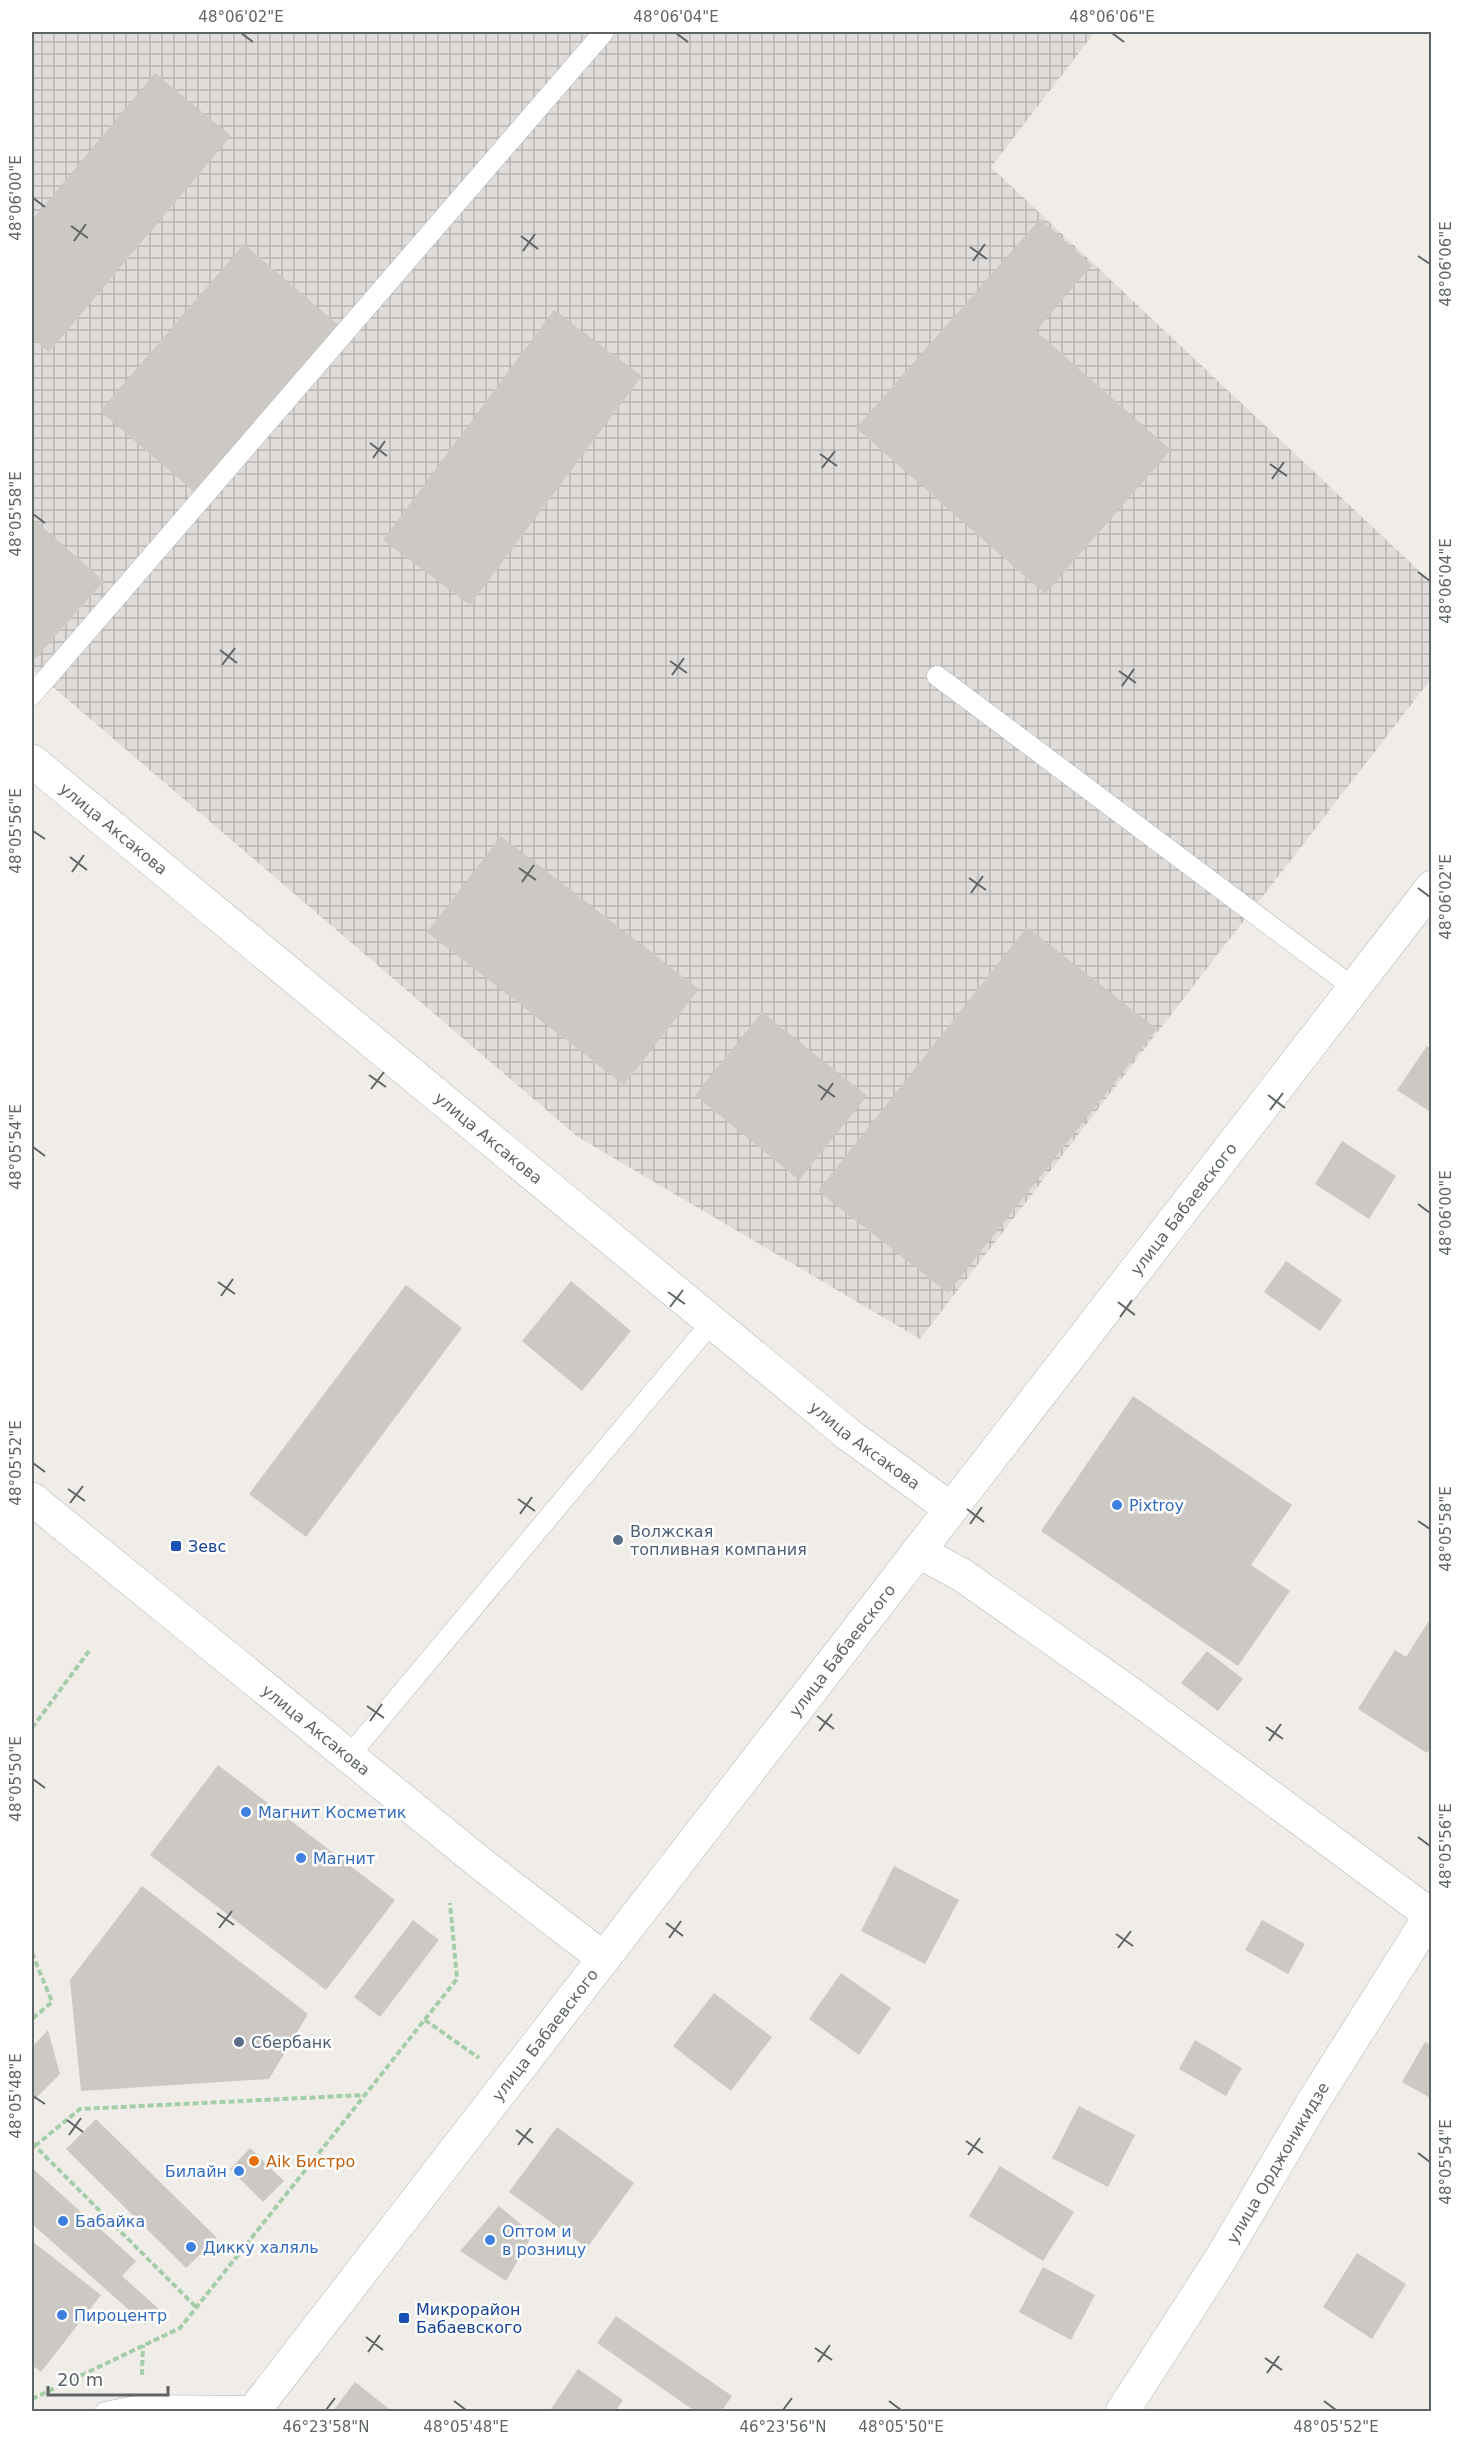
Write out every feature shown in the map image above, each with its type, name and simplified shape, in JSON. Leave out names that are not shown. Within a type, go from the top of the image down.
[{"type":"main road","name":"улица Аксакова","points":[[32,761],[849,1435],[951,1509]]},
{"type":"main road","name":"улица Бабаевского","points":[[256,2409],[1431,888]]},
{"type":"main road","name":"улица Аксакова","points":[[32,1499],[603,1958]]},
{"type":"main road","points":[[918,1551],[962,1575],[1131,1694],[1431,1915]]},
{"type":"main road","name":"улица Орджоникидзе","points":[[1122,2412],[1220,2260],[1313,2102],[1431,1915]]},
{"type":"lane","points":[[32,695],[604,32]]},
{"type":"lane","points":[[937,676],[1354,988]]},
{"type":"lane","points":[[349,1756],[712,1322]]},
{"type":"lane","points":[[105,2412],[141,2405],[256,2409]]},
{"type":"path","points":[[32,1728],[89,1651]]},
{"type":"path","points":[[32,2399],[180,2328],[458,1979],[450,1903]]},
{"type":"path","points":[[32,1953],[52,2002],[32,2019]]},
{"type":"path","points":[[196,2307],[33,2145],[80,2109],[365,2095]]},
{"type":"shaded area","points":[[32,32],[1095,32],[991,167],[1431,582],[1431,679],[920,1339],[578,1137],[32,669]]},
{"type":"building","points":[[155,73],[231,136],[49,352],[32,338],[32,220]]},
{"type":"building","points":[[1040,219],[1092,265],[1036,331],[1171,450],[1045,594],[856,428]]},
{"type":"building","points":[[244,244],[344,330],[200,497],[100,411]]},
{"type":"building","points":[[554,310],[642,376],[470,605],[383,540]]},
{"type":"building","points":[[32,518],[104,581],[35,659],[32,656]]},
{"type":"building","points":[[501,836],[699,989],[624,1085],[427,932]]},
{"type":"building","points":[[1027,927],[1157,1029],[948,1293],[818,1191]]},
{"type":"building","points":[[762,1012],[867,1096],[799,1180],[695,1095]]},
{"type":"building","points":[[1427,1046],[1432,1049],[1432,1113],[1397,1090]]},
{"type":"building","points":[[1342,1141],[1396,1176],[1369,1219],[1315,1184]]},
{"type":"building","points":[[1286,1261],[1342,1300],[1320,1331],[1264,1292]]},
{"type":"building","points":[[571,1281],[631,1331],[582,1391],[522,1341]]},
{"type":"building","points":[[406,1285],[462,1328],[306,1537],[249,1494]]},
{"type":"building","points":[[1133,1396],[1292,1505],[1251,1565],[1290,1591],[1238,1666],[1041,1531]]},
{"type":"building","points":[[1430,1619],[1432,1745],[1427,1753],[1358,1709],[1395,1650],[1406,1657]]},
{"type":"building","points":[[1207,1651],[1243,1679],[1218,1711],[1181,1683]]},
{"type":"building","points":[[218,1765],[395,1900],[326,1990],[150,1855]]},
{"type":"building","points":[[894,1866],[959,1900],[925,1964],[861,1931]]},
{"type":"building","points":[[142,1886],[308,2014],[269,2079],[81,2091],[70,1980]]},
{"type":"building","points":[[413,1920],[439,1940],[380,2017],[354,1997]]},
{"type":"building","points":[[1262,1920],[1305,1944],[1288,1974],[1245,1950]]},
{"type":"building","points":[[841,1973],[891,2008],[859,2055],[809,2019]]},
{"type":"building","points":[[714,1993],[772,2037],[731,2091],[673,2046]]},
{"type":"building","points":[[48,2030],[60,2074],[32,2102],[32,2047]]},
{"type":"building","points":[[1195,2040],[1242,2068],[1226,2096],[1179,2069]]},
{"type":"building","points":[[1425,2042],[1432,2046],[1432,2099],[1402,2082]]},
{"type":"building","points":[[1079,2106],[1135,2135],[1108,2187],[1052,2158]]},
{"type":"building","points":[[96,2119],[217,2238],[186,2268],[66,2149]]},
{"type":"building","points":[[557,2127],[634,2183],[587,2248],[509,2192]]},
{"type":"building","points":[[250,2148],[284,2181],[263,2202],[230,2169]]},
{"type":"building","points":[[1000,2166],[1074,2212],[1043,2261],[969,2216]]},
{"type":"building","points":[[32,2168],[136,2261],[122,2276],[159,2309],[146,2325],[32,2224]]},
{"type":"building","points":[[499,2206],[533,2234],[506,2281],[460,2251]]},
{"type":"building","points":[[32,2241],[101,2295],[41,2372],[32,2365]]},
{"type":"building","points":[[1357,2253],[1406,2284],[1372,2339],[1323,2307]]},
{"type":"building","points":[[1043,2267],[1095,2295],[1071,2340],[1019,2312]]},
{"type":"building","points":[[616,2316],[732,2396],[721,2412],[696,2412],[597,2343]]},
{"type":"building","points":[[578,2369],[623,2400],[615,2412],[549,2412]]},
{"type":"building","points":[[355,2382],[393,2412],[332,2412]]},
{"type":"place","name":"Pixtroy","points":[[1117,1505]]},
{"type":"place","name":"Волжская топливная компания","points":[[618,1540]]},
{"type":"place","name":"Зевс","points":[[176,1546]]},
{"type":"place","name":"Магнит Косметик","points":[[246,1812]]},
{"type":"place","name":"Магнит","points":[[301,1858]]},
{"type":"place","name":"Сбербанк","points":[[239,2042]]},
{"type":"place","name":"Aik Бистро","points":[[254,2161]]},
{"type":"place","name":"Билайн","points":[[239,2171]]},
{"type":"place","name":"Бабайка","points":[[63,2221]]},
{"type":"place","name":"Оптом и в розницу","points":[[490,2240]]},
{"type":"place","name":"Дикку халяль","points":[[191,2247]]},
{"type":"place","name":"Пироцентр","points":[[62,2315]]},
{"type":"place","name":"Микрорайон Бабаевского","points":[[404,2318]]}]
